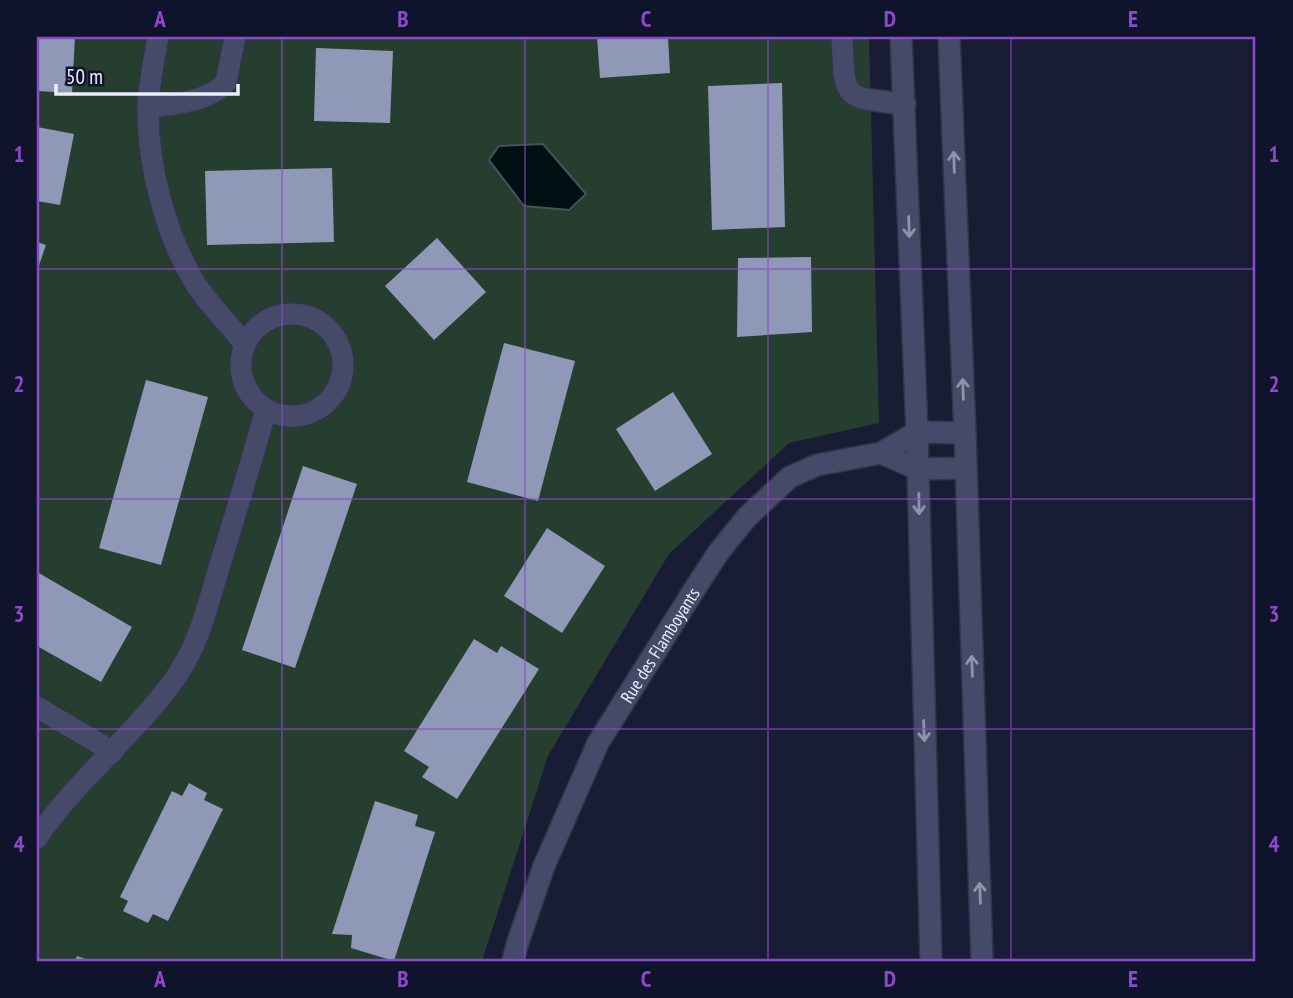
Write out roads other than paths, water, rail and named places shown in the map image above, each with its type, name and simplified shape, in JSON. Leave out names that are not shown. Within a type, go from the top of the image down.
[{"type":"street","points":[[158,37],[148,108],[154,166],[172,234],[196,284],[245,345]]},
{"type":"street","points":[[148,108],[191,100],[221,88],[226,82],[234,37]]},
{"type":"street","points":[[842,37],[844,80],[848,90],[862,99],[905,104]]},
{"type":"street","points":[[901,37],[918,432],[931,961]]},
{"type":"street","points":[[949,37],[982,961]]},
{"type":"street","points":[[294,314],[311,318],[326,327],[340,348],[342,374],[336,390],[325,404],[310,413],[293,416],[267,410],[252,398],[243,382],[241,363],[245,345],[261,324],[277,316],[294,314]]},
{"type":"street","points":[[37,838],[60,806],[113,752],[176,677],[193,649],[214,591],[267,410]]},
{"type":"street","points":[[918,432],[965,433]]},
{"type":"street","name":"Rue des Flamboyants","points":[[513,961],[544,866],[598,743],[718,553],[747,517],[790,477],[817,465],[881,453],[918,432]]},
{"type":"street","points":[[881,453],[918,469],[966,468]]},
{"type":"street","points":[[37,708],[113,752]]}]
